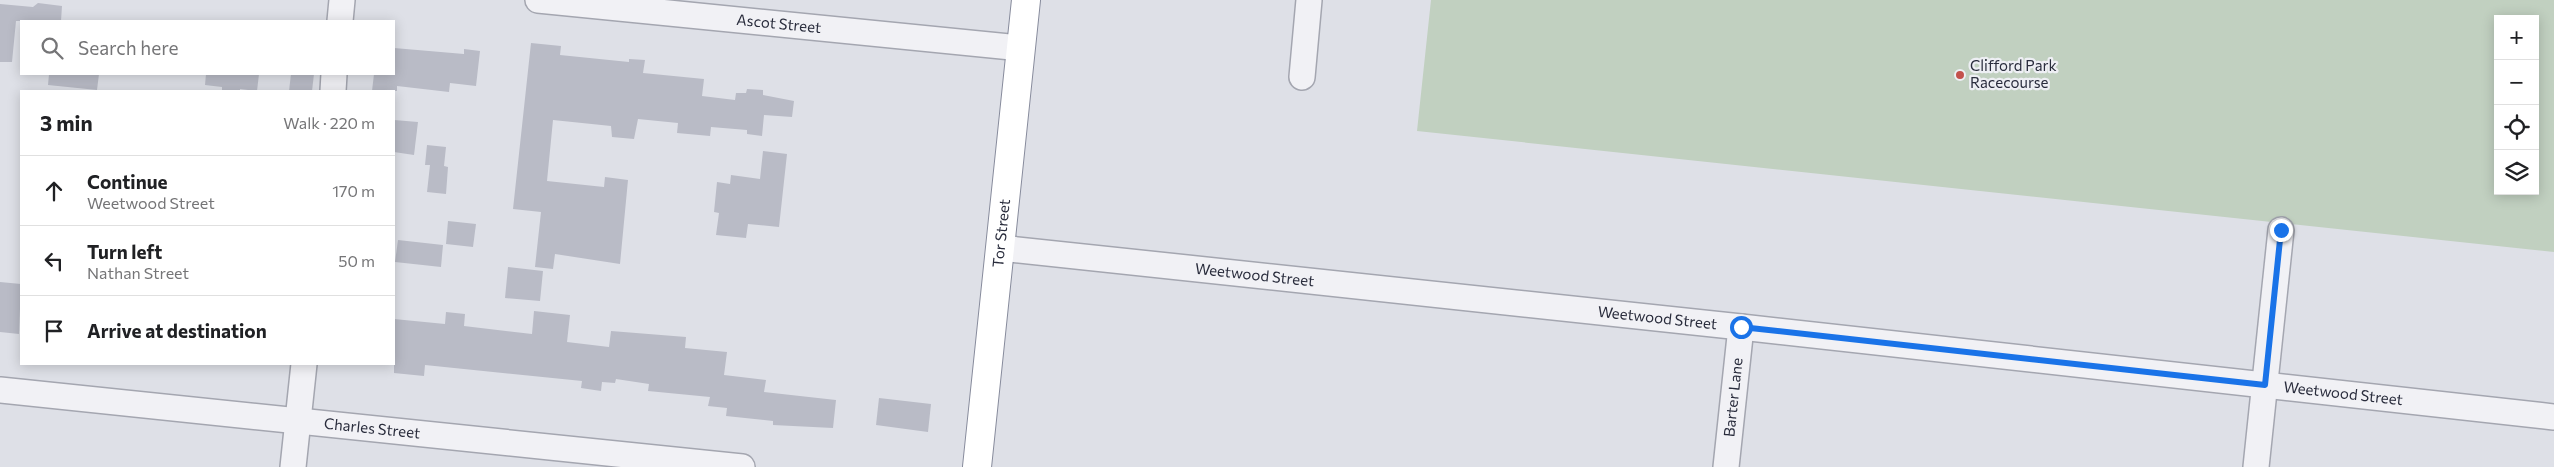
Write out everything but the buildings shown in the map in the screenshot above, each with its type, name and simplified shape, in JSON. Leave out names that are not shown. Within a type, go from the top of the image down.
[{"type":"highway","name":"Tor Street","points":[[977,467],[1026,0]]},
{"type":"street","points":[[340,20],[342,0]]},
{"type":"street","name":"Ascot Street","points":[[538,0],[600,3],[1021,48]]},
{"type":"street","points":[[1302,77],[1309,0]]},
{"type":"street","points":[[333,90],[334,75]]},
{"type":"street","points":[[2256,467],[2281,230]]},
{"type":"street","name":"Weetwood Street","points":[[1000,248],[1741,327],[2554,417]]},
{"type":"street","name":"Barter Lane","points":[[1726,467],[1741,327]]},
{"type":"street","points":[[293,467],[304,365]]},
{"type":"street","name":"Charles Street","points":[[0,390],[742,467]]},
{"type":"green space","name":"Clifford Park Racecourse","points":[[1431,0],[2554,0],[2554,252],[1417,131]]},
{"type":"place","name":"Clifford Park Racecourse","points":[[1960,75]]},
{"type":"route","points":[[1741,327],[2265,385],[2281,230]]}]
